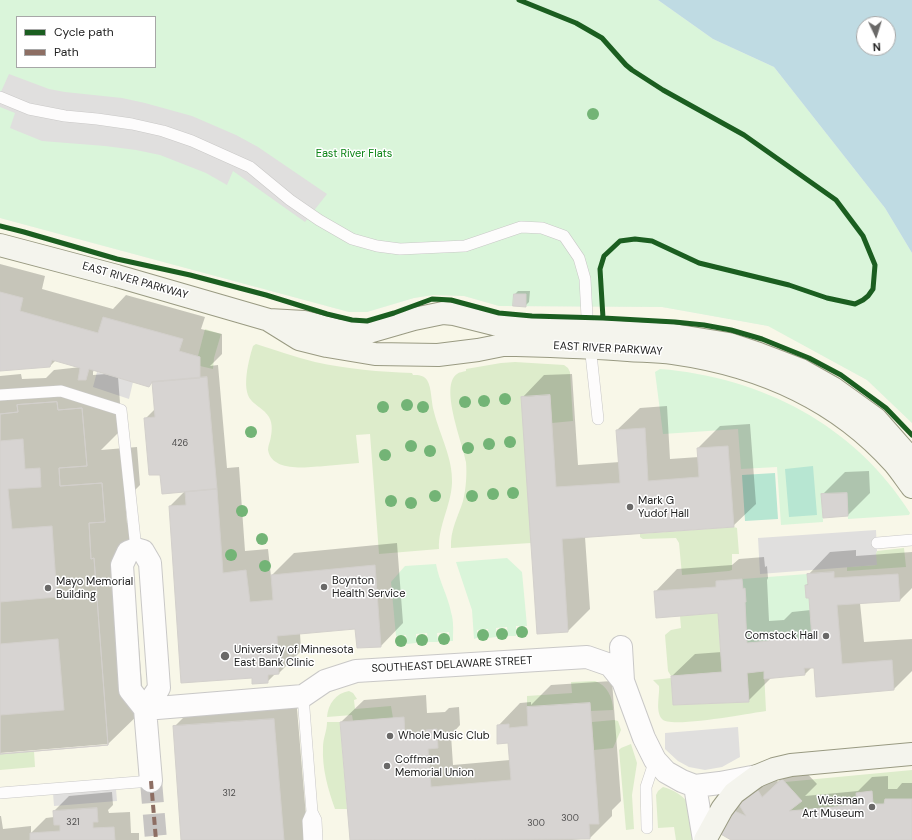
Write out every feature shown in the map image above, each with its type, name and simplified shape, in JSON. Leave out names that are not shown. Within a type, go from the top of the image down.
[{"type":"street","name":"EAST RIVER PARKWAY","points":[[0,245],[116,276],[269,320],[304,322],[336,330],[369,332],[414,318],[443,313],[468,316],[498,325],[700,357],[726,363],[753,371],[789,385],[821,402],[863,432],[894,463],[912,487]]},
{"type":"street","name":"EAST RIVER PARKWAY","points":[[269,320],[298,339],[327,346],[375,354],[438,355],[509,345],[673,335],[729,344],[801,370],[833,388],[876,419],[912,460]]},
{"type":"street","points":[[145,709],[159,688],[150,563],[143,551],[136,549],[128,552],[122,565],[130,690],[145,709],[151,781]]},
{"type":"street","points":[[622,647],[623,681]]},
{"type":"street","name":"SOUTHEAST DELAWARE STREET","points":[[145,709],[303,696],[325,681],[356,671],[587,657],[610,665],[623,681],[644,738],[655,760],[666,772],[695,786]]},
{"type":"street","points":[[705,840],[695,786],[757,776],[774,769],[791,765],[912,754]]},
{"type":"street","points":[[705,840],[722,810],[734,793],[757,776]]},
{"type":"lane","points":[[0,97],[29,109],[65,116],[132,124],[163,131],[192,141],[250,167],[290,200],[318,220],[352,239],[377,246],[400,249],[465,246],[522,227],[542,228],[564,236],[579,258],[585,279],[598,419]]},
{"type":"lane","points":[[0,395],[61,392],[121,410],[136,549]]},
{"type":"lane","points":[[877,543],[912,540]]},
{"type":"lane","points":[[303,696],[312,812],[316,820],[318,840]]},
{"type":"lane","points":[[647,828],[646,787],[655,760]]},
{"type":"lane","points":[[0,793],[151,781]]},
{"type":"lane","points":[[309,840],[308,821],[312,812]]},
{"type":"shaded area","points":[[9,74],[49,89],[122,98],[192,116],[236,135],[258,147],[327,194],[305,222],[233,171],[227,185],[206,173],[160,155],[105,146],[42,141],[10,128],[15,113],[0,107],[0,94]]},
{"type":"shaded area","points":[[0,218],[349,312],[367,312],[414,298],[433,295],[464,296],[499,306],[662,307],[769,326],[867,380],[912,423],[912,840],[0,840]]},
{"type":"shaded area","points":[[97,372],[133,382],[129,399],[93,387]]},
{"type":"shaded area","points":[[876,530],[877,565],[760,574],[758,538]]},
{"type":"shaded area","points":[[738,727],[740,757],[722,767],[705,770],[689,767],[678,761],[665,749],[665,733]]},
{"type":"shaded area","points":[[116,789],[117,801],[54,806],[53,793]]},
{"type":"green space","name":"East River Flats","points":[[0,0],[658,0],[713,39],[774,67],[885,208],[912,253],[912,423],[867,380],[768,326],[662,307],[499,306],[464,296],[433,295],[414,298],[367,312],[349,312],[0,218]]},
{"type":"green space","points":[[205,329],[221,334],[214,358],[213,369],[200,366],[200,357],[198,356]]},
{"type":"green space","points":[[256,344],[315,362],[364,370],[412,373],[413,375],[422,376],[427,380],[430,387],[434,412],[452,474],[451,491],[440,532],[439,549],[379,554],[370,434],[356,435],[359,463],[292,467],[276,462],[271,457],[268,450],[272,432],[269,417],[251,400],[248,395],[246,382],[253,346]]},
{"type":"green space","points":[[515,362],[564,365],[568,368],[570,372],[573,421],[552,423],[550,395],[531,543],[451,548],[453,529],[463,501],[466,487],[466,462],[451,402],[450,390],[452,380],[457,374],[466,371],[466,369]]},
{"type":"green space","points":[[660,369],[697,374],[734,382],[769,395],[802,411],[833,431],[862,454],[888,482],[910,513],[909,515],[848,519],[847,493],[822,494],[823,522],[781,525],[777,467],[741,469],[738,429],[663,434],[655,372]]},
{"type":"green space","points":[[813,466],[817,515],[789,517],[785,469]]},
{"type":"green space","points":[[775,473],[778,519],[745,521],[742,475]]},
{"type":"green space","points":[[737,528],[739,554],[732,554],[732,570],[729,571],[682,575],[679,543],[676,538],[643,539],[640,537],[640,534]]},
{"type":"green space","points":[[904,548],[906,567],[847,571],[847,567],[876,565],[877,551]]},
{"type":"green space","points":[[507,558],[522,572],[527,626],[516,626],[516,636],[508,636],[507,627],[496,628],[496,637],[489,638],[488,629],[477,630],[477,638],[474,639],[472,610],[456,562]]},
{"type":"green space","points":[[436,564],[452,616],[453,641],[450,641],[449,632],[437,633],[438,642],[428,642],[427,633],[416,634],[416,643],[407,644],[406,635],[396,636],[391,582],[405,566]]},
{"type":"green space","points":[[807,574],[808,585],[805,585],[806,598],[809,598],[812,639],[795,640],[794,632],[769,634],[769,641],[747,643],[745,589],[743,589],[742,579]]},
{"type":"green space","points":[[718,613],[722,672],[671,676],[668,671],[665,635],[671,630],[681,628],[680,616]]},
{"type":"green space","points":[[764,671],[766,711],[711,720],[679,722],[668,722],[660,716],[658,707],[659,686],[653,680],[671,678],[673,705],[748,702],[747,673]]},
{"type":"green space","points":[[595,681],[603,686],[608,692],[612,701],[613,710],[591,711],[590,703],[527,707],[527,696],[572,693],[571,682]]},
{"type":"green space","points":[[349,691],[353,693],[357,699],[354,700],[355,709],[391,706],[393,718],[353,721],[352,715],[327,717],[329,708],[334,700],[340,694]]},
{"type":"green space","points":[[618,721],[621,730],[613,748],[594,750],[592,722]]},
{"type":"green space","points":[[327,722],[340,722],[347,809],[335,809],[326,779],[323,763],[323,747]]},
{"type":"green space","points":[[631,744],[637,763],[632,795],[634,829],[626,830],[619,750]]},
{"type":"green space","points":[[34,751],[35,767],[0,770],[0,754]]},
{"type":"green space","points":[[912,770],[912,799],[885,799],[884,804],[873,804],[872,791],[856,793],[857,805],[789,811],[802,801],[785,782]]},
{"type":"green space","points":[[663,787],[678,793],[689,805],[695,840],[676,840],[674,827],[658,828],[656,795]]},
{"type":"water","points":[[658,0],[912,0],[912,253],[885,208],[774,67],[713,39]]},
{"type":"building","points":[[0,292],[23,298],[20,311],[98,333],[103,317],[183,339],[179,351],[200,357],[200,378],[152,382],[149,387],[89,369],[86,380],[78,380],[80,368],[52,360],[50,367],[0,371]]},
{"type":"building","points":[[514,294],[526,294],[526,307],[513,306]]},
{"type":"building","points":[[207,377],[217,489],[162,494],[160,475],[149,475],[144,418],[155,417],[152,382]]},
{"type":"building","name":"Mark G Yudof Hall","points":[[550,395],[556,487],[620,483],[616,430],[645,428],[648,481],[699,477],[697,448],[728,446],[734,527],[562,539],[568,632],[537,634],[521,397]]},
{"type":"building","name":"Mayo Memorial Building","points":[[57,402],[58,410],[82,408],[87,466],[59,468],[60,486],[102,483],[105,522],[89,523],[91,559],[94,558],[108,745],[0,754],[0,715],[64,710],[58,639],[0,644],[0,602],[57,597],[52,526],[12,529],[8,489],[41,487],[40,468],[25,469],[23,439],[0,441],[0,414],[18,412],[17,405]]},
{"type":"building","name":"Mayo Memorial Building","points":[[57,402],[58,410],[82,408],[87,466],[59,468],[60,486],[102,483],[105,522],[89,523],[91,559],[94,558],[108,745],[0,754],[0,414],[18,412],[17,405]]},
{"type":"building","name":"Boynton Health Service","points":[[217,489],[223,573],[246,570],[250,602],[273,600],[271,575],[375,565],[381,647],[357,648],[355,629],[277,636],[279,674],[268,675],[268,683],[252,684],[252,678],[181,683],[169,506],[186,505],[185,492]]},
{"type":"building","points":[[847,493],[848,516],[823,518],[821,494]]},
{"type":"building","name":"Comstock Hall","points":[[834,572],[834,578],[898,574],[900,601],[837,605],[842,664],[892,660],[894,690],[816,697],[814,668],[804,668],[805,675],[764,679],[764,671],[747,673],[749,702],[673,705],[671,676],[722,672],[718,613],[656,618],[654,591],[716,587],[716,581],[742,579],[743,589],[745,588],[747,643],[769,641],[769,634],[795,632],[795,640],[812,639],[809,598],[806,598],[805,585],[808,585],[807,574]]},
{"type":"building","name":"Coffman Memorial Union","points":[[590,703],[599,824],[589,824],[590,839],[350,840],[340,722],[404,717],[405,735],[426,734],[426,730],[437,729],[438,748],[428,749],[431,787],[511,780],[508,743],[497,744],[497,725],[509,724],[509,728],[528,726],[527,707]]},
{"type":"building","points":[[274,719],[284,840],[181,840],[173,726]]},
{"type":"building","name":"Weisman Art Museum","points":[[782,779],[802,801],[789,811],[857,805],[856,793],[872,791],[873,804],[884,804],[885,799],[912,799],[912,840],[731,840],[719,833],[732,810],[746,816],[736,800],[756,787],[762,797]]},
{"type":"building","points":[[97,808],[98,822],[93,822],[93,828],[114,827],[115,840],[30,840],[30,833],[60,831],[60,825],[54,825],[53,811]]},
{"type":"tunnel","points":[[151,781],[156,840]]},
{"type":"marked path","points":[[151,781],[156,840]]},
{"type":"cycle path","points":[[519,0],[576,23],[602,38],[632,70],[663,90],[744,135],[836,200],[863,236],[875,265],[873,289],[868,296],[855,304],[827,298],[789,285],[699,263],[652,241],[635,239],[620,241],[604,256],[600,269],[603,318]]},
{"type":"cycle path","points":[[0,226],[117,259],[190,275],[266,295],[327,314],[352,320],[367,321],[432,299],[451,300],[499,313],[532,316],[675,322],[731,330],[762,339],[809,358],[841,375],[886,408],[912,435]]},
{"type":"place","name":"Mark G Yudof Hall","points":[[630,507]]},
{"type":"place","name":"Boynton Health Service","points":[[324,587]]},
{"type":"place","name":"Mayo Memorial Building","points":[[48,588]]},
{"type":"place","name":"Comstock Hall","points":[[826,636]]},
{"type":"place","name":"University of Minnesota East Bank Clinic","points":[[225,656]]},
{"type":"place","name":"Whole Music Club","points":[[390,736]]},
{"type":"place","name":"Coffman Memorial Union","points":[[387,766]]},
{"type":"place","name":"Weisman Art Museum","points":[[872,807]]}]
